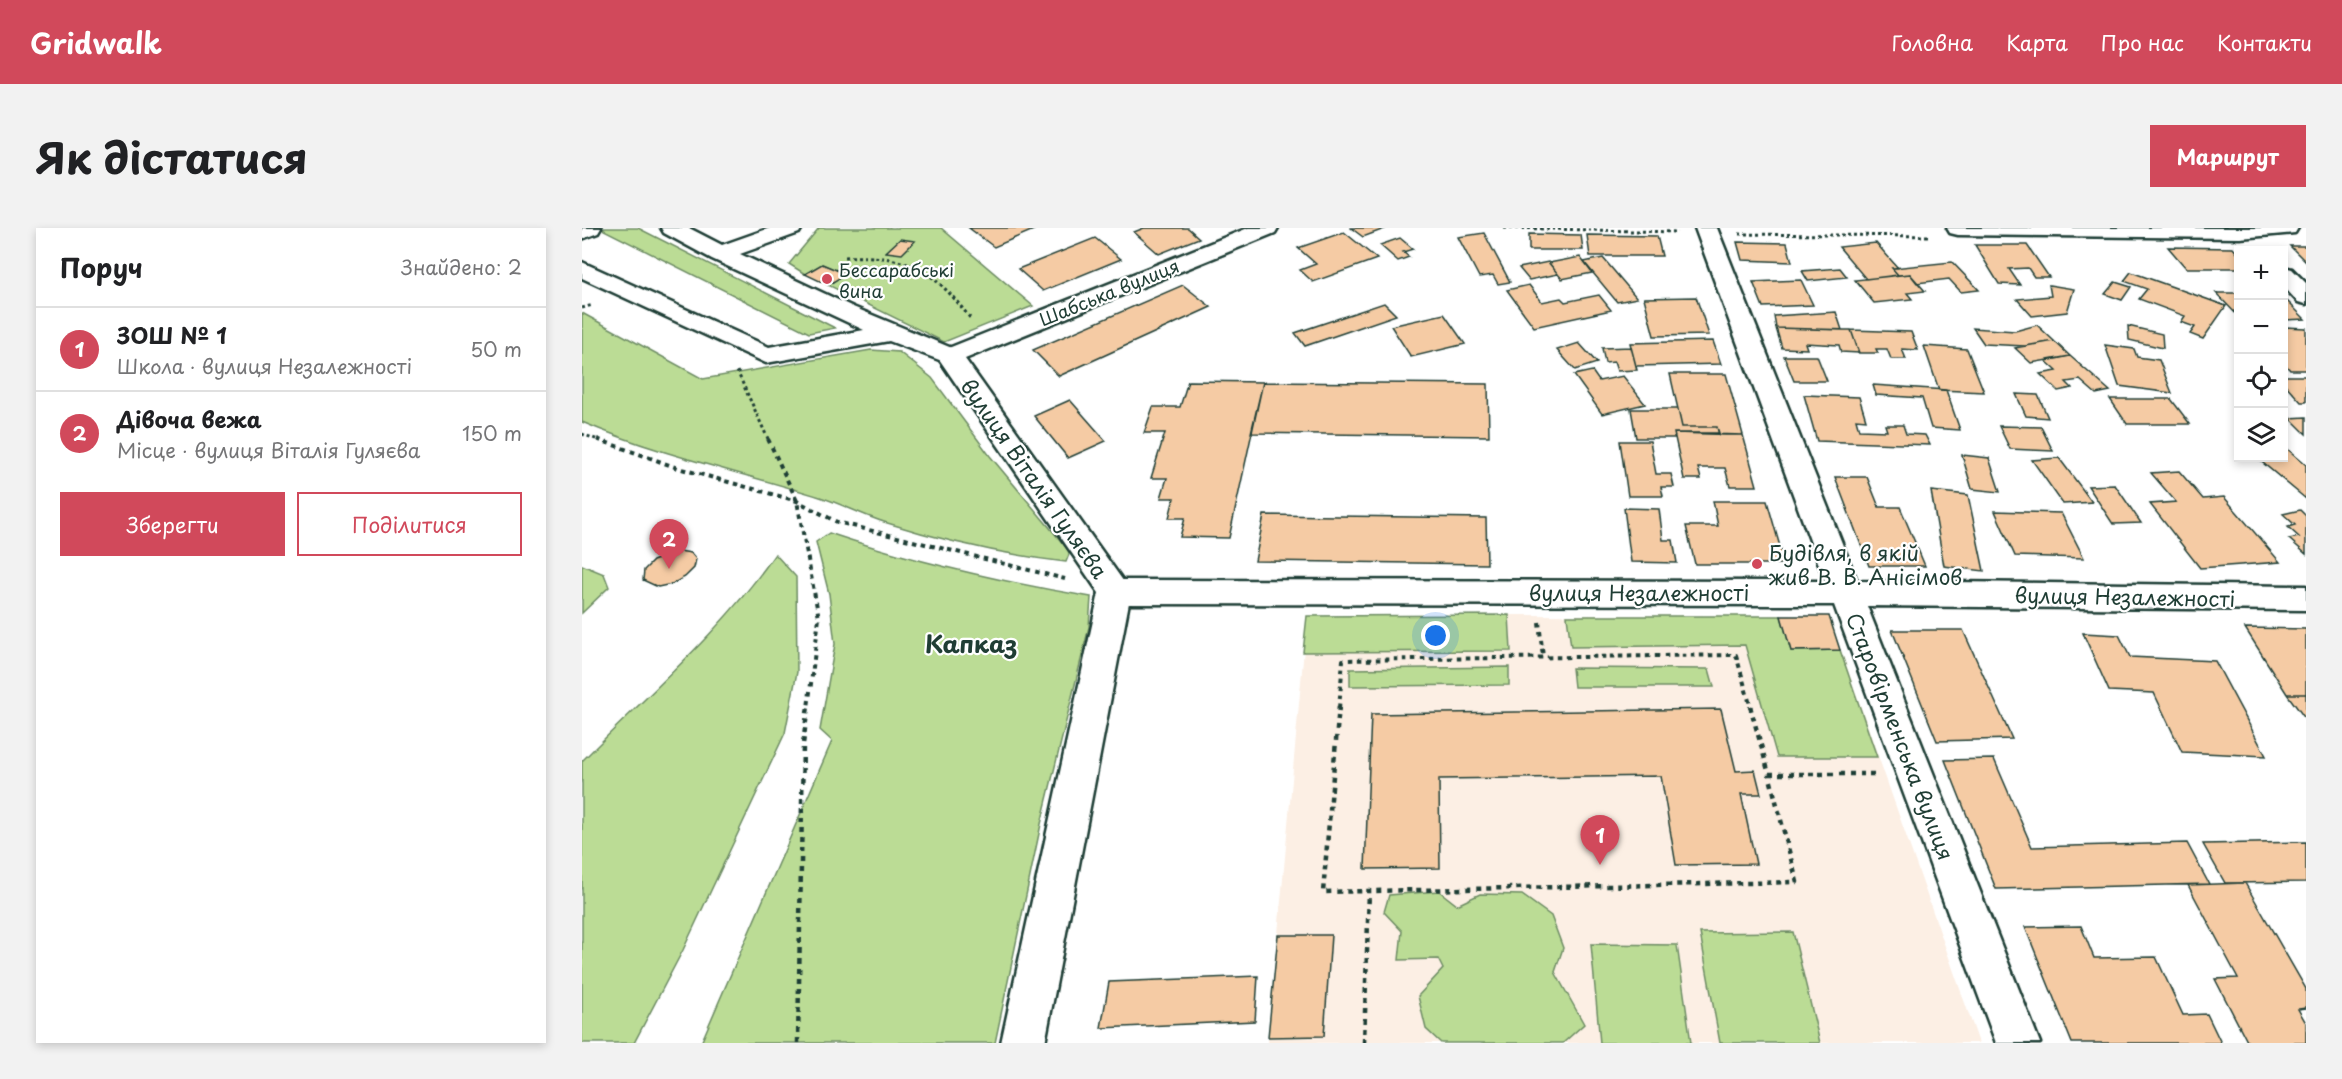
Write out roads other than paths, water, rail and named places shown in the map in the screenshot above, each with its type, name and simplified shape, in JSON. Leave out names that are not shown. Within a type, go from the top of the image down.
[{"type":"street","points":[[582,232],[590,228]]},
{"type":"street","name":"вулиця Віталія Гуляєва","points":[[672,228],[720,254],[890,333],[950,356],[1018,457],[1115,592],[1023,1043]]},
{"type":"street","points":[[720,254],[791,228]]},
{"type":"street","name":"Шабська вулиця","points":[[950,356],[1267,228]]},
{"type":"street","points":[[1948,232],[2288,228]]},
{"type":"street","name":"Старовірменська вулиця","points":[[1707,230],[2018,1043]]},
{"type":"street","points":[[2238,230],[2256,246]]},
{"type":"street","points":[[582,269],[766,355],[890,333]]},
{"type":"street","points":[[2288,279],[2306,297]]},
{"type":"street","name":"вулиця Незалежності","points":[[1115,592],[1847,593],[2306,598]]},
{"type":"place","name":"Бессарабські вина","points":[[827,279]]},
{"type":"place","name":"Будівля, в якій жив В. В. Анісімов","points":[[1757,564]]},
{"type":"place","name":"Дівоча вежа","points":[[669,569]]},
{"type":"place","name":"ЗОШ № 1","points":[[1600,865]]},
{"type":"district","name":"Капказ","points":[[971,643]]}]
